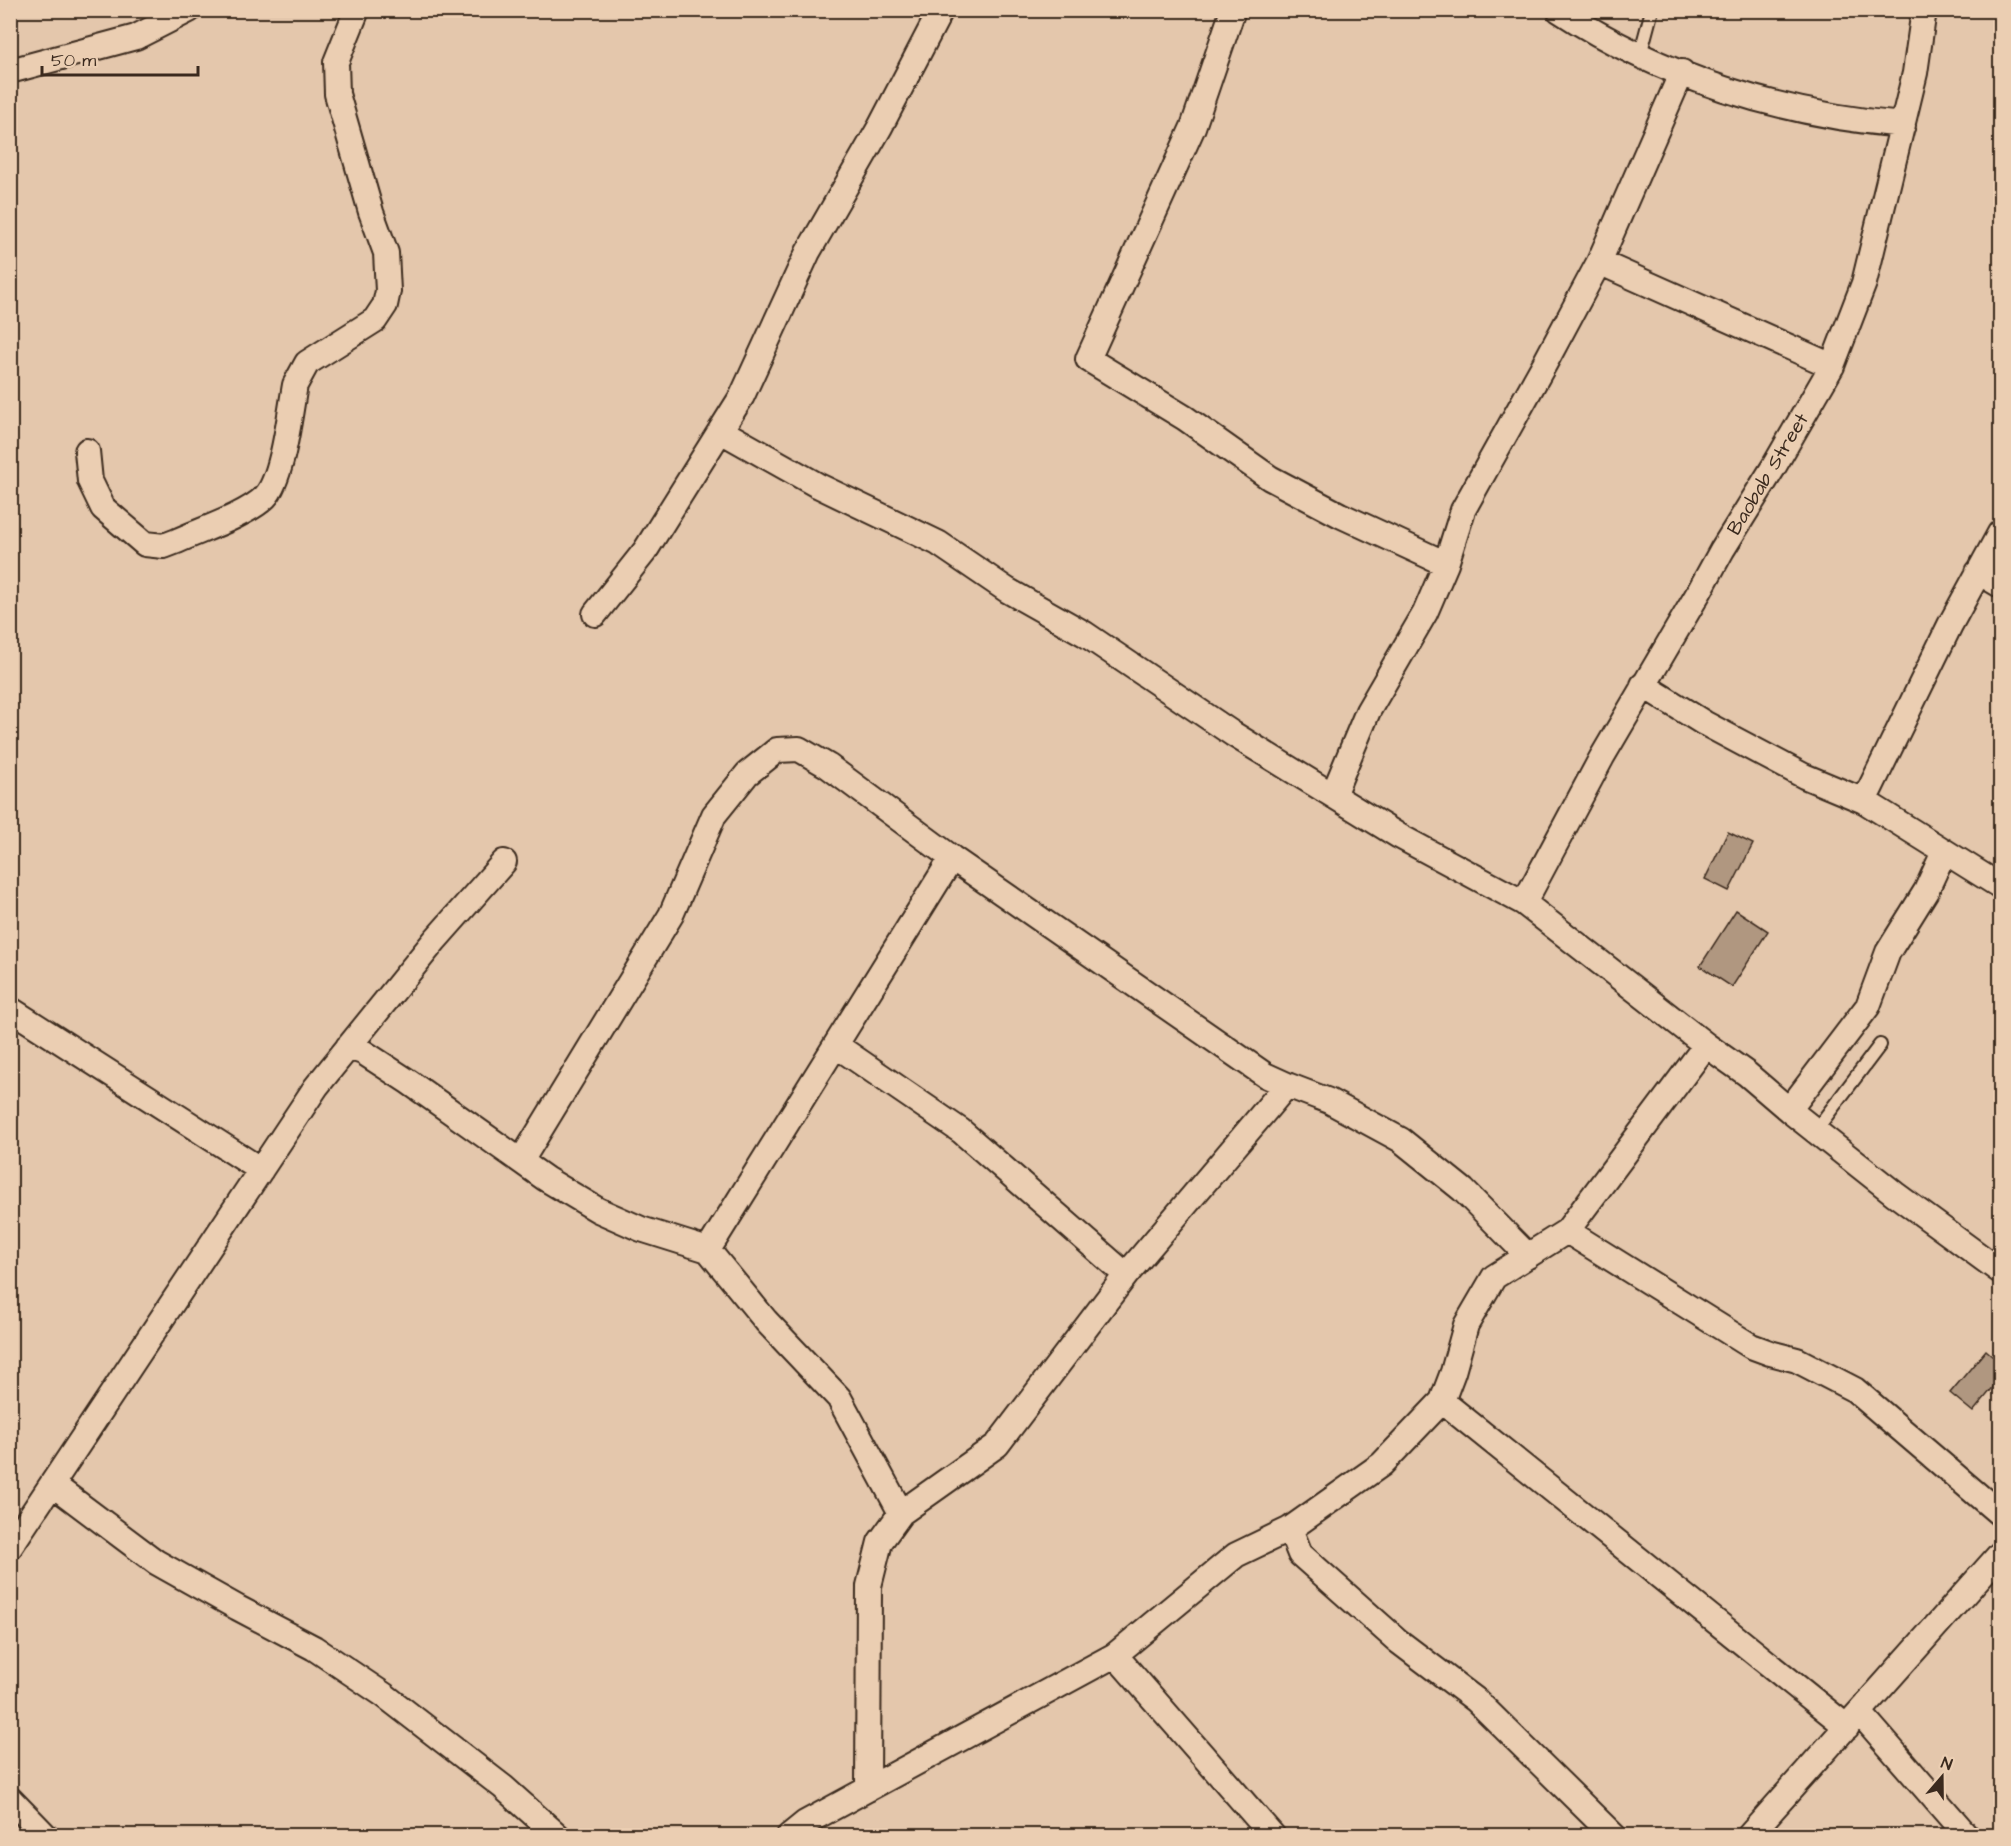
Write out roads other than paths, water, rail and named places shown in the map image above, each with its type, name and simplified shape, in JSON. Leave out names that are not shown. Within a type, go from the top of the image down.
[{"type":"street","points":[[10,71],[136,37],[189,10]]},
{"type":"street","points":[[87,451],[90,481],[103,508],[145,544],[164,546],[251,508],[265,496],[275,482],[295,385],[301,371],[307,363],[375,320],[385,305],[388,291],[386,253],[371,212],[337,94],[335,74],[336,62],[357,10]]},
{"type":"street","points":[[595,614],[645,551],[742,396],[765,351],[782,306],[808,252],[880,127],[941,10]]},
{"type":"street","points":[[1233,10],[1220,54],[1193,127],[1089,358],[1185,418],[1270,478],[1340,515],[1446,564]]},
{"type":"street","points":[[1559,10],[1588,29],[1640,55],[1749,98],[1804,111],[1903,125]]},
{"type":"street","name":"Baobab Street","points":[[1524,903],[1643,685],[1832,366],[1864,283],[1916,73],[1924,10]]},
{"type":"street","points":[[1333,795],[1368,711],[1425,613],[1446,564],[1463,510],[1599,262],[1682,72]]},
{"type":"street","points":[[1599,262],[1832,366]]},
{"type":"street","points":[[721,431],[817,485],[938,543],[1007,590],[1085,634],[1233,734],[1399,836],[1524,903],[1747,1074],[1895,1194],[2001,1271]]},
{"type":"street","points":[[1864,801],[1978,572],[2001,533]]},
{"type":"street","points":[[1978,572],[2001,585]]},
{"type":"street","points":[[1643,685],[1704,723],[1804,776],[1864,801],[2001,886]]},
{"type":"street","points":[[521,1161],[671,915],[714,816],[747,774],[777,750],[798,749],[828,766],[952,858],[1265,1075],[1329,1101],[1401,1140],[1463,1190],[1528,1256]]},
{"type":"street","points":[[1789,1110],[1868,1006],[1888,952],[1926,891],[1944,852]]},
{"type":"street","points":[[708,1250],[952,858]]},
{"type":"street","points":[[10,1547],[316,1087],[435,940],[504,862]]},
{"type":"street","points":[[10,1009],[261,1170]]},
{"type":"street","points":[[789,1836],[805,1823],[1115,1654],[1236,1555],[1290,1528],[1382,1464],[1442,1401],[1466,1325],[1494,1277],[1567,1231],[1706,1044]]},
{"type":"street","points":[[837,1046],[961,1131],[1126,1275]]},
{"type":"street","points":[[348,1047],[363,1052],[546,1179],[598,1210],[641,1229],[708,1250],[766,1321],[839,1398],[901,1513]]},
{"type":"street","points":[[868,1789],[869,1586],[880,1542],[901,1513],[997,1445],[1126,1275],[1287,1085]]},
{"type":"street","points":[[1567,1231],[1751,1346],[1797,1360],[1855,1390],[2001,1514]]},
{"type":"street","points":[[1442,1401],[1853,1720],[1967,1836]]},
{"type":"street","points":[[52,1484],[156,1562],[314,1648],[384,1695],[503,1787],[558,1836]]},
{"type":"street","points":[[1290,1528],[1299,1554],[1398,1641],[1476,1700],[1614,1836]]},
{"type":"street","points":[[1749,1836],[2001,1554]]},
{"type":"street","points":[[1115,1654],[1273,1836]]},
{"type":"street","points":[[10,1799],[46,1836]]},
{"type":"lane","points":[[1640,55],[1652,10]]},
{"type":"lane","points":[[1815,1131],[1880,1045]]}]
